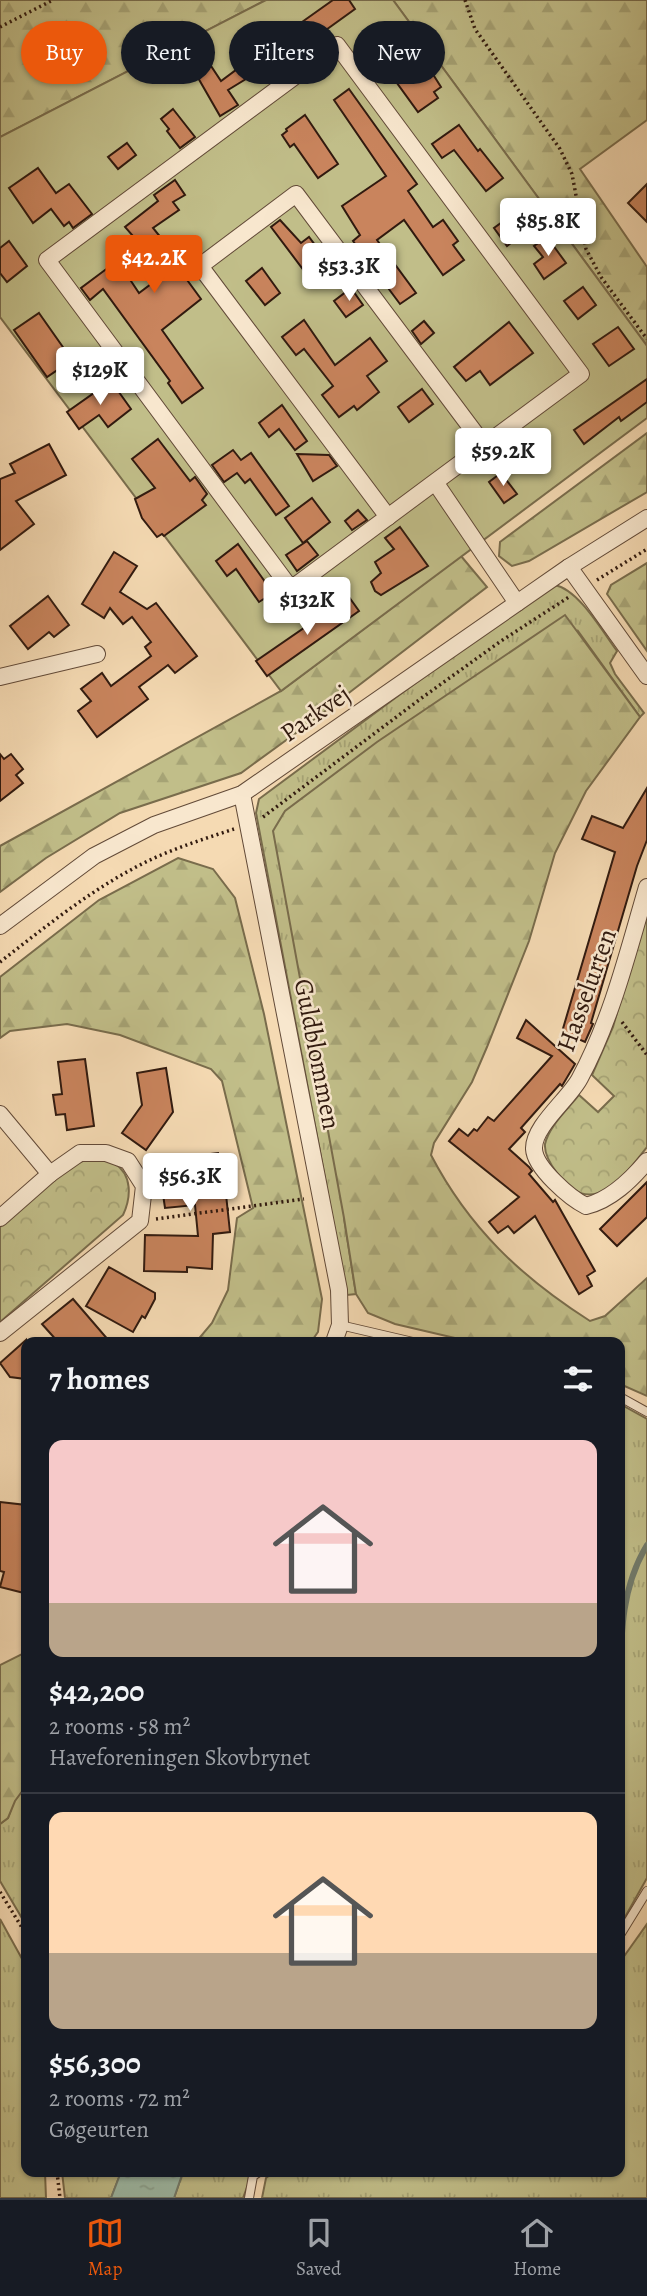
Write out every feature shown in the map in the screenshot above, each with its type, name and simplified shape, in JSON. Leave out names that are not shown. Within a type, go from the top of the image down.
[{"type":"street","points":[[337,45],[580,374],[435,482],[291,589],[47,260],[337,45]]},
{"type":"street","points":[[387,517],[200,266],[296,194],[484,446]]},
{"type":"street","points":[[435,482],[517,603]]},
{"type":"street","name":"Parkvej","points":[[0,926],[94,856],[154,825],[242,794],[569,567],[647,518]]},
{"type":"street","points":[[569,567],[647,676]]},
{"type":"street","points":[[0,677],[97,654]]},
{"type":"street","name":"Guldblommen","points":[[242,794],[339,1290],[340,1325],[336,1337]]},
{"type":"street","name":"Hasselurten","points":[[647,887],[610,1012],[579,1081],[538,1133],[534,1147],[538,1163],[573,1200],[586,1206],[602,1202],[647,1161]]},
{"type":"street","points":[[0,1114],[50,1174]]},
{"type":"street","points":[[0,1218],[50,1174],[80,1153],[106,1153],[128,1161],[144,1186],[140,1221],[0,1333]]},
{"type":"lane","points":[[340,1325],[392,1337]]},
{"type":"lane","points":[[625,1399],[647,1412]]},
{"type":"lane","points":[[625,1927],[647,1891]]},
{"type":"lane","points":[[249,2198],[253,2177]]},
{"type":"path","points":[[0,27],[53,0]]},
{"type":"path","points":[[465,0],[475,29],[560,149],[572,174],[586,249],[601,277],[647,339]]},
{"type":"path","points":[[610,1012],[622,1022],[647,1055]]},
{"type":"path","points":[[140,1221],[321,1196]]},
{"type":"path","points":[[0,1892],[21,1926]]},
{"type":"path","points":[[58,2177],[60,2198]]},
{"type":"green space","points":[[0,0],[266,0],[215,26],[215,21],[121,21],[121,75],[107,82],[107,21],[21,21],[21,84],[103,84],[0,137]]},
{"type":"green space","points":[[266,0],[393,0],[408,21],[353,21],[353,84],[445,84],[445,71],[647,346],[647,418],[281,691],[0,317],[0,137],[121,75],[121,84],[215,84],[215,26]]},
{"type":"green space","points":[[393,0],[647,0],[647,120],[580,169],[647,267],[647,346],[445,71],[445,21],[408,21]]},
{"type":"green space","points":[[647,433],[647,492],[529,561],[512,566],[499,556],[500,542]]},
{"type":"green space","points":[[461,556],[487,587],[307,725],[241,773],[120,813],[46,858],[0,892],[0,846],[281,691]]},
{"type":"green space","points":[[647,563],[647,651],[607,594],[611,585]]},
{"type":"green space","points":[[555,585],[564,588],[581,603],[617,651],[610,663],[644,713],[640,717],[578,631],[344,1218],[356,1294],[347,1295],[256,813],[259,799],[491,627]]},
{"type":"green space","points":[[565,615],[640,717],[586,791],[555,853],[529,941],[487,1047],[472,1082],[434,1143],[431,1155],[462,1206],[499,1249],[541,1287],[590,1321],[605,1316],[647,1278],[647,1396],[625,1386],[625,1337],[451,1337],[395,1324],[368,1313],[356,1294],[273,831],[285,811],[377,742]]},
{"type":"green space","points":[[178,858],[213,869],[235,898],[264,1014],[322,1299],[318,1332],[314,1337],[200,1337],[212,1323],[228,1290],[237,1218],[253,1208],[222,1081],[211,1069],[120,1035],[67,1024],[10,1031],[0,1038],[0,977],[99,900]]},
{"type":"green space","points":[[647,907],[647,1147],[628,1171],[606,1190],[582,1194],[570,1187],[557,1173],[550,1163],[545,1144],[555,1124],[579,1095],[598,1112],[614,1096],[592,1075],[613,1027]]},
{"type":"green space","points":[[92,1157],[112,1162],[125,1174],[129,1194],[123,1215],[0,1322],[0,1227],[69,1167]]},
{"type":"green space","points":[[625,1407],[647,1419],[647,1878],[625,1917]]},
{"type":"green space","points":[[21,1654],[21,1793],[8,1818],[0,1824],[0,1665]]},
{"type":"green space","points":[[21,1792],[21,1917],[0,1881],[0,1824],[8,1818],[14,1801]]},
{"type":"green space","points":[[0,1919],[21,1957],[21,2177],[45,2177],[46,2198],[0,2198]]},
{"type":"green space","points":[[647,1924],[647,2198],[262,2198],[267,2177],[625,2177],[625,1955]]},
{"type":"green space","points":[[63,2177],[119,2177],[111,2198],[65,2198]]},
{"type":"green space","points":[[181,2177],[251,2177],[243,2198],[174,2198]]},
{"type":"water","points":[[119,2177],[181,2177],[174,2198],[111,2198]]},
{"type":"building","points":[[333,0],[349,0],[355,9],[338,21],[303,21]]},
{"type":"building","points":[[215,72],[221,81],[229,75],[229,84],[238,84],[228,90],[238,105],[220,116],[202,84],[215,84]]},
{"type":"building","points":[[398,84],[439,84],[441,87],[434,92],[438,98],[418,112]]},
{"type":"building","points":[[349,89],[417,184],[408,191],[433,227],[443,220],[458,241],[453,245],[464,260],[443,275],[404,220],[377,240],[416,293],[400,304],[353,241],[360,235],[342,206],[386,176],[334,100]]},
{"type":"building","points":[[173,109],[195,137],[180,148],[161,119]]},
{"type":"building","points":[[305,115],[338,164],[318,178],[294,144],[290,147],[282,135]]},
{"type":"building","points":[[459,125],[503,178],[486,191],[454,150],[442,158],[432,144]]},
{"type":"building","points":[[127,143],[136,155],[118,169],[108,157]]},
{"type":"building","points":[[38,168],[56,193],[69,184],[92,214],[73,228],[69,222],[64,226],[51,209],[33,223],[9,188]]},
{"type":"building","points":[[175,180],[185,195],[173,202],[179,210],[153,228],[166,244],[163,247],[201,299],[162,330],[203,388],[182,403],[168,383],[170,381],[103,289],[90,300],[81,288],[109,267],[125,272],[139,293],[163,275],[167,275],[125,227],[158,201],[154,195]]},
{"type":"building","points":[[647,184],[647,222],[628,203]]},
{"type":"building","points":[[520,209],[533,226],[507,246],[494,228]]},
{"type":"building","points":[[280,220],[301,243],[309,237],[327,261],[308,276],[271,227]]},
{"type":"building","points":[[547,237],[566,263],[544,279],[534,264],[543,257],[534,246]]},
{"type":"building","points":[[9,241],[27,266],[7,282],[0,273],[0,248]]},
{"type":"building","points":[[262,268],[280,293],[265,305],[246,281]]},
{"type":"building","points":[[583,287],[596,305],[578,319],[564,301]]},
{"type":"building","points":[[351,288],[363,305],[346,317],[334,301]]},
{"type":"building","points":[[39,313],[72,360],[47,377],[14,330]]},
{"type":"building","points":[[304,320],[335,365],[370,338],[387,361],[367,376],[379,392],[357,410],[354,406],[339,417],[322,395],[333,386],[304,349],[296,355],[282,337]]},
{"type":"building","points":[[424,321],[434,333],[421,344],[412,331]]},
{"type":"building","points":[[509,322],[533,353],[490,385],[480,371],[466,381],[454,367]]},
{"type":"building","points":[[618,327],[634,349],[609,366],[593,344]]},
{"type":"building","points":[[647,379],[647,402],[621,421],[619,417],[584,444],[574,430]]},
{"type":"building","points":[[111,381],[131,409],[108,427],[99,415],[79,429],[67,412]]},
{"type":"building","points":[[422,389],[433,404],[409,422],[398,407]]},
{"type":"building","points":[[282,405],[307,441],[295,450],[279,429],[269,437],[259,423]]},
{"type":"building","points":[[158,439],[190,481],[195,477],[207,494],[202,500],[206,505],[164,536],[162,534],[157,537],[142,518],[135,499],[155,488],[132,459]]},
{"type":"building","points":[[49,444],[66,475],[16,501],[34,524],[0,550],[0,479],[15,473],[10,464]]},
{"type":"building","points":[[233,450],[241,460],[251,453],[289,506],[276,515],[250,479],[245,483],[237,473],[224,482],[212,465]]},
{"type":"building","points":[[297,454],[329,455],[337,466],[313,481]]},
{"type":"building","points":[[501,473],[517,494],[504,503],[489,482]]},
{"type":"building","points":[[312,498],[330,522],[303,543],[285,518]]},
{"type":"building","points":[[358,510],[367,520],[352,530],[345,521]]},
{"type":"building","points":[[400,527],[428,566],[381,595],[375,591],[371,582],[381,573],[375,562],[394,549],[385,538]]},
{"type":"building","points":[[307,541],[318,555],[297,571],[286,555]]},
{"type":"building","points":[[238,544],[273,593],[259,602],[236,569],[227,576],[216,561]]},
{"type":"building","points":[[114,552],[137,566],[120,592],[147,609],[156,603],[197,656],[175,673],[168,665],[139,687],[148,699],[97,737],[78,711],[91,701],[81,689],[102,673],[111,686],[151,656],[145,647],[151,642],[132,617],[123,624],[110,608],[104,618],[82,604]]},
{"type":"building","points":[[48,596],[69,625],[54,637],[49,632],[28,649],[10,626]]},
{"type":"building","points":[[349,597],[359,611],[267,676],[256,661]]},
{"type":"building","points":[[0,754],[4,759],[11,754],[23,769],[16,775],[23,783],[0,801]]},
{"type":"building","points":[[647,788],[647,840],[637,866],[591,1023],[593,1024],[585,1042],[562,1032],[615,852],[582,839],[592,816],[623,828]]},
{"type":"building","points":[[526,1020],[575,1064],[562,1086],[560,1084],[521,1128],[525,1132],[509,1149],[529,1167],[532,1171],[529,1174],[553,1202],[555,1200],[595,1271],[587,1276],[592,1286],[579,1294],[535,1216],[514,1233],[508,1226],[498,1233],[489,1222],[519,1197],[449,1141],[459,1129],[468,1136],[474,1129],[477,1131],[488,1117],[494,1121],[552,1056],[517,1038]]},
{"type":"building","points":[[85,1059],[94,1126],[67,1130],[65,1114],[56,1115],[53,1095],[62,1094],[58,1062]]},
{"type":"building","points":[[166,1068],[173,1112],[146,1150],[122,1133],[142,1105],[137,1073]]},
{"type":"building","points":[[218,1153],[220,1170],[227,1169],[229,1184],[225,1185],[230,1232],[213,1234],[212,1269],[187,1267],[187,1272],[144,1271],[145,1235],[198,1236],[195,1205],[165,1208],[158,1160]]},
{"type":"building","points":[[647,1182],[647,1217],[617,1246],[600,1229]]},
{"type":"building","points":[[109,1267],[155,1293],[155,1299],[145,1318],[142,1316],[133,1332],[86,1306]]},
{"type":"building","points":[[73,1299],[106,1337],[54,1337],[42,1324]]},
{"type":"building","points":[[21,1344],[21,1378],[10,1377],[0,1363]]},
{"type":"building","points":[[0,1502],[21,1504],[21,1592],[0,1587],[4,1572],[0,1571]]},
{"type":"waterway","points":[[625,1606],[632,1577],[647,1545]]}]
